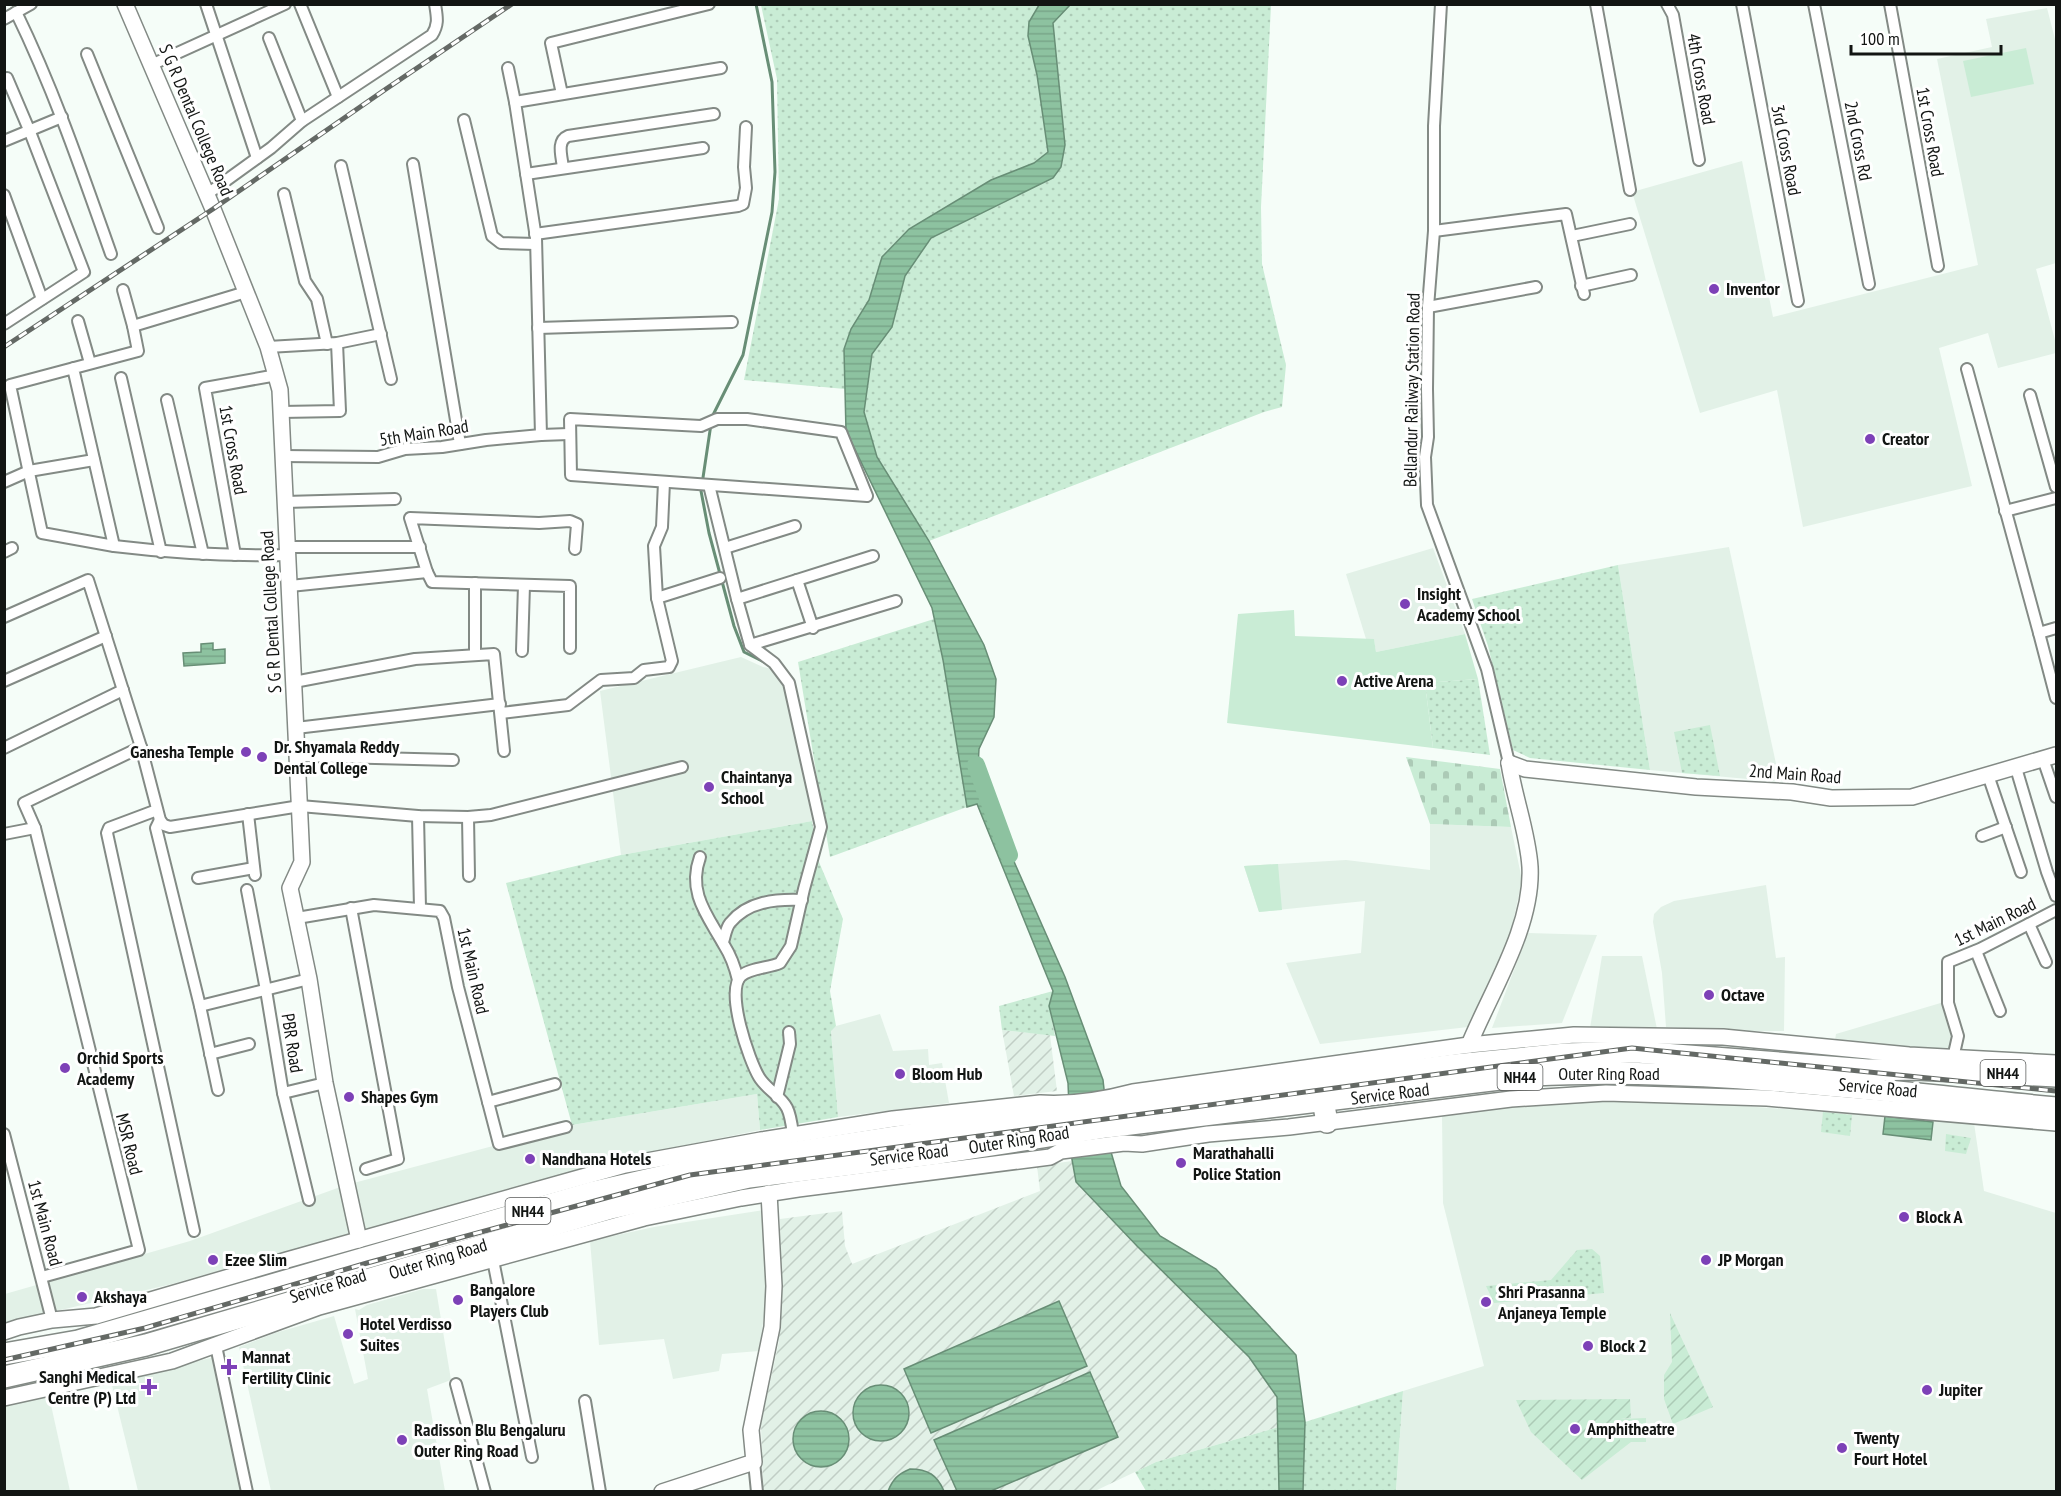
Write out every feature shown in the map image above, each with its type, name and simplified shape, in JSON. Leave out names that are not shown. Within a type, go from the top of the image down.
[{"type":"highway","name":"Outer Ring Road","points":[[4,1377],[146,1345],[611,1208],[758,1176],[940,1153],[1056,1143],[1117,1119],[1455,1065],[1590,1053],[1636,1052],[1868,1070],[1913,1062],[2056,1076]]},
{"type":"highway","name":"Outer Ring Road","points":[[4,1354],[78,1341],[638,1181],[762,1157],[1062,1109],[1117,1119],[1323,1101],[1533,1075],[1605,1072],[1667,1074],[1924,1099],[1953,1099],[2056,1108]]},
{"type":"highway","points":[[1924,1099],[1962,1088],[2056,1095]]},
{"type":"highway","points":[[1323,1101],[1327,1122]]},
{"type":"street","points":[[4,19],[31,4]]},
{"type":"street","name":"S G R Dental College Road","points":[[125,4],[246,292],[268,347],[280,390],[302,862],[290,888],[309,979],[325,1083],[359,1240]]},
{"type":"street","points":[[206,4],[257,158]]},
{"type":"street","points":[[151,64],[285,4]]},
{"type":"street","points":[[300,4],[338,97]]},
{"type":"street","points":[[206,195],[257,158],[302,121],[432,35],[438,19],[435,4]]},
{"type":"street","points":[[562,94],[551,43],[709,4]]},
{"type":"street","name":"Bellandur Railway Station Road","points":[[1441,4],[1434,126],[1434,231],[1428,307],[1426,389],[1428,437],[1425,457],[1427,505],[1487,669],[1509,763]]},
{"type":"street","points":[[1596,4],[1630,189]]},
{"type":"street","name":"4th Cross Road","points":[[1667,4],[1673,15],[1699,160]]},
{"type":"street","name":"3rd Cross Road","points":[[1742,4],[1798,301]]},
{"type":"street","name":"2nd Cross Rd","points":[[1815,4],[1869,284]]},
{"type":"street","name":"1st Cross Road","points":[[1890,4],[1938,266]]},
{"type":"street","points":[[16,12],[62,117],[111,254]]},
{"type":"street","points":[[269,38],[302,121]]},
{"type":"street","points":[[87,54],[158,228]]},
{"type":"street","points":[[508,68],[536,239],[541,435]]},
{"type":"street","points":[[514,102],[721,68]]},
{"type":"street","points":[[4,324],[84,272],[30,132],[6,78]]},
{"type":"street","points":[[563,168],[560,143],[568,136],[714,114]]},
{"type":"street","points":[[4,141],[62,117]]},
{"type":"street","points":[[464,120],[492,236],[501,243],[743,204],[746,188],[744,166],[746,127]]},
{"type":"street","points":[[526,174],[703,148]]},
{"type":"street","points":[[412,164],[460,444]]},
{"type":"street","points":[[341,166],[391,379]]},
{"type":"street","points":[[281,412],[340,411],[332,343],[317,299],[305,281],[284,194]]},
{"type":"street","points":[[4,195],[42,299]]},
{"type":"street","points":[[1434,231],[1566,214],[1582,290],[1631,275]]},
{"type":"street","points":[[1572,236],[1630,224]]},
{"type":"street","points":[[1428,307],[1536,287]]},
{"type":"street","points":[[123,290],[138,351],[10,385],[42,533],[114,546],[202,554],[235,555],[420,547]]},
{"type":"street","points":[[133,326],[246,292]]},
{"type":"street","points":[[78,321],[90,363]]},
{"type":"street","points":[[538,328],[732,322]]},
{"type":"street","points":[[268,347],[332,343],[381,333]]},
{"type":"street","points":[[73,368],[114,546]]},
{"type":"street","points":[[1966,369],[2056,698]]},
{"type":"street","name":"1st Cross Road","points":[[235,555],[205,388],[277,375]]},
{"type":"street","points":[[121,378],[161,552]]},
{"type":"street","points":[[2030,395],[2056,487]]},
{"type":"street","points":[[167,400],[202,554]]},
{"type":"street","points":[[570,419],[701,426],[712,421],[747,419],[841,432],[867,496],[571,475],[569,434],[570,419]]},
{"type":"street","name":"5th Main Road","points":[[283,456],[378,457],[405,449],[569,434]]},
{"type":"street","points":[[4,482],[29,471],[94,460]]},
{"type":"street","points":[[296,728],[501,708],[568,705],[602,680],[634,678],[644,670],[669,667],[672,661],[657,598],[654,546],[662,527],[664,482]]},
{"type":"street","points":[[704,485],[725,548],[750,645],[774,663],[789,683],[821,827],[791,946],[784,960],[770,967],[743,974],[738,980],[735,991],[737,1008],[751,1060],[760,1079],[787,1107],[793,1135]]},
{"type":"street","points":[[2005,511],[2056,498]]},
{"type":"street","points":[[285,502],[394,499]]},
{"type":"street","points":[[570,648],[570,586],[432,582],[410,518],[539,523],[570,521],[577,524],[575,549]]},
{"type":"street","points":[[725,548],[795,526]]},
{"type":"street","points":[[737,599],[873,556]]},
{"type":"street","points":[[290,586],[427,572]]},
{"type":"street","points":[[657,598],[720,578]]},
{"type":"street","points":[[4,617],[87,579],[141,747],[158,815],[164,825],[170,827],[300,806],[418,816],[491,815],[682,767]]},
{"type":"street","points":[[797,580],[813,628]]},
{"type":"street","points":[[475,583],[475,654]]},
{"type":"street","points":[[522,651],[524,585]]},
{"type":"street","points":[[750,645],[813,628],[896,601]]},
{"type":"street","points":[[2039,633],[2056,628]]},
{"type":"street","points":[[4,681],[106,636]]},
{"type":"street","points":[[294,682],[415,659],[494,654],[504,751]]},
{"type":"street","points":[[4,748],[123,690]]},
{"type":"street","points":[[4,834],[34,828],[24,803],[141,747]]},
{"type":"street","points":[[298,756],[453,760]]},
{"type":"street","points":[[2050,757],[2056,797]]},
{"type":"street","name":"2nd Main Road","points":[[1509,763],[1525,769],[1696,788],[1792,792],[1832,798],[1912,797],[2050,757]]},
{"type":"street","points":[[1469,1045],[1508,959],[1526,910],[1530,867],[1509,763]]},
{"type":"street","points":[[2016,768],[2056,896]]},
{"type":"street","points":[[1988,775],[2021,872]]},
{"type":"street","points":[[198,878],[255,871],[248,814]]},
{"type":"street","points":[[158,815],[156,828],[200,1006],[218,1090]]},
{"type":"street","points":[[158,815],[109,828],[107,833],[194,1232]]},
{"type":"street","points":[[418,816],[420,908]]},
{"type":"street","points":[[468,817],[469,876]]},
{"type":"street","points":[[1982,836],[2006,826]]},
{"type":"street","name":"MSR Road","points":[[34,828],[138,1250],[42,1277]]},
{"type":"street","points":[[700,857],[697,865],[697,892],[703,911],[734,963],[738,980]]},
{"type":"street","name":"PBR Road","points":[[247,890],[267,990],[283,1092],[309,1200]]},
{"type":"street","points":[[723,942],[729,924],[743,912],[763,901],[802,900]]},
{"type":"street","name":"1st Main Road","points":[[297,918],[374,905],[440,911],[444,918],[458,987],[499,1144],[566,1127]]},
{"type":"street","points":[[351,908],[398,1159],[366,1169]]},
{"type":"street","name":"1st Main Road","points":[[1953,1058],[1958,1036],[1948,1003],[1948,962],[1976,951],[2056,910]]},
{"type":"street","points":[[2029,924],[2046,962]]},
{"type":"street","points":[[1976,951],[2000,1011]]},
{"type":"street","points":[[200,1006],[309,979]]},
{"type":"street","points":[[777,1097],[790,1044],[789,1032]]},
{"type":"street","name":"Service Road","points":[[2056,1063],[1953,1058],[1913,1062],[1723,1037],[1574,1035],[1469,1045],[1133,1092],[1117,1119],[1142,1144],[1208,1134],[1511,1099],[1606,1093],[1924,1099],[2056,1123]]},
{"type":"street","points":[[210,1054],[249,1044]]},
{"type":"street","points":[[283,1092],[325,1083]]},
{"type":"street","points":[[488,1102],[555,1084]]},
{"type":"street","name":"Service Road","points":[[4,1332],[52,1320],[96,1316],[625,1166],[893,1119],[1040,1103],[1062,1109]]},
{"type":"street","name":"1st Main Road","points":[[4,1134],[52,1320]]},
{"type":"street","name":"Service Road","points":[[4,1398],[172,1361],[319,1307],[644,1218],[770,1194],[913,1173],[1050,1157],[1056,1143]]},
{"type":"street","points":[[757,1491],[751,1430],[772,1327],[774,1286],[770,1194]]},
{"type":"street","points":[[493,1260],[532,1457]]},
{"type":"street","points":[[216,1346],[247,1491]]},
{"type":"street","points":[[456,1384],[485,1491]]},
{"type":"street","points":[[585,1401],[600,1491]]},
{"type":"street","points":[[662,1491],[754,1462]]},
{"type":"shaded area","points":[[1039,5],[1070,5],[1053,23],[1065,145],[1061,167],[1053,178],[931,238],[905,276],[892,327],[872,354],[864,412],[877,457],[929,541],[984,645],[996,679],[994,717],[979,749],[978,768],[993,814],[1065,977],[1103,1080],[1111,1152],[1121,1186],[1160,1236],[1216,1269],[1296,1355],[1305,1422],[1303,1491],[1279,1491],[1277,1397],[1249,1357],[1076,1182],[1071,1154],[1068,1083],[1049,1006],[1053,991],[977,804],[967,807],[943,660],[932,608],[846,431],[844,349],[851,329],[869,300],[882,257],[909,229],[991,180],[1034,163],[1048,152],[1037,75],[1028,36],[1029,22]]},
{"type":"shaded area","points":[[2047,8],[2056,43],[2056,263],[2036,269],[2056,344],[2056,353],[1998,368],[1988,333],[1939,348],[1972,486],[1803,527],[1777,390],[1700,413],[1632,192],[1742,161],[1773,317],[1978,265],[1937,59],[1992,47],[1986,19]]},
{"type":"shaded area","points":[[1729,547],[1780,782],[1650,770],[1618,565]]},
{"type":"shaded area","name":"Insight Academy School","points":[[1433,548],[1465,634],[1376,652],[1374,640],[1366,639],[1346,574]]},
{"type":"shaded area","points":[[213,643],[213,650],[225,649],[225,663],[184,666],[183,653],[201,652],[201,644]]},
{"type":"shaded area","name":"Chaintanya School","points":[[741,657],[763,667],[785,671],[812,821],[621,855],[600,691]]},
{"type":"shaded area","points":[[1430,824],[1511,827],[1522,880],[1509,941],[1468,1027],[1320,1044],[1286,963],[1361,953],[1365,901],[1259,912],[1244,866],[1346,860],[1430,870]]},
{"type":"shaded area","points":[[1766,885],[1776,958],[1785,957],[1784,1031],[1666,1027],[1662,973],[1653,922],[1654,914],[1661,907],[1674,901]]},
{"type":"shaded area","points":[[1528,933],[1597,935],[1562,1023],[1492,1028]]},
{"type":"shaded area","points":[[1602,956],[1642,956],[1657,1029],[1590,1028]]},
{"type":"shaded area","points":[[1944,1002],[1953,1037],[1949,1051],[1835,1040],[1836,1034]]},
{"type":"shaded area","points":[[880,1014],[893,1051],[928,1049],[929,1065],[942,1063],[949,1103],[838,1117],[831,1030],[836,1026]]},
{"type":"shaded area","points":[[1002,1030],[1050,1035],[1057,1091],[1014,1096]]},
{"type":"shaded area","points":[[757,1094],[760,1130],[608,1161],[172,1284],[5,1323],[5,1294],[190,1241],[346,1185],[572,1125]]},
{"type":"shaded area","points":[[1608,1099],[1650,1099],[1974,1123],[1984,1191],[2056,1213],[2056,1491],[1396,1492],[1403,1391],[1484,1366],[1443,1203],[1442,1115]]},
{"type":"shaded area","points":[[1885,1116],[1933,1122],[1931,1140],[1883,1134]]},
{"type":"shaded area","points":[[1072,1161],[1076,1182],[1249,1357],[1277,1397],[1279,1427],[1156,1462],[1095,1491],[763,1492],[761,1424],[779,1341],[780,1219],[842,1211],[845,1246],[852,1264],[1040,1191],[1037,1166]]},
{"type":"shaded area","points":[[764,1210],[768,1288],[759,1351],[722,1354],[719,1371],[673,1379],[664,1339],[599,1345],[590,1241],[654,1227]]},
{"type":"shaded area","points":[[423,1289],[436,1289],[451,1380],[427,1389],[445,1491],[271,1491],[239,1347],[275,1333],[334,1316],[354,1384],[368,1379],[355,1309],[359,1310],[367,1305]]},
{"type":"shaded area","points":[[1059,1301],[1087,1366],[931,1433],[904,1369]]},
{"type":"shaded area","points":[[215,1357],[243,1491],[138,1491],[111,1381]]},
{"type":"shaded area","points":[[1090,1372],[1118,1437],[991,1491],[957,1491],[934,1440]]},
{"type":"shaded area","points":[[881,1385],[892,1387],[901,1393],[907,1402],[909,1413],[907,1424],[901,1433],[892,1439],[881,1441],[870,1439],[861,1433],[855,1424],[853,1413],[855,1402],[861,1393],[870,1387]]},
{"type":"shaded area","points":[[49,1396],[70,1491],[5,1491],[4,1405]]},
{"type":"shaded area","points":[[821,1411],[832,1413],[841,1419],[847,1428],[849,1439],[847,1450],[841,1459],[832,1465],[821,1467],[810,1465],[801,1459],[795,1450],[793,1439],[795,1428],[801,1419],[810,1413]]},
{"type":"shaded area","points":[[910,1469],[922,1470],[931,1474],[944,1491],[888,1491],[896,1477]]},
{"type":"green space","points":[[761,5],[1039,5],[1029,22],[1028,36],[1037,75],[1048,152],[1034,163],[991,180],[909,229],[882,257],[869,300],[851,329],[844,349],[845,389],[744,380],[779,199],[777,79]]},
{"type":"green space","points":[[1070,5],[1271,5],[1261,207],[1262,264],[1286,365],[1282,407],[929,541],[877,457],[864,412],[872,354],[892,327],[905,276],[931,238],[1052,178],[1065,144],[1053,23]]},
{"type":"green space","points":[[2026,48],[2034,84],[1971,97],[1963,61]]},
{"type":"green space","points":[[1618,565],[1650,770],[1530,758],[1513,750],[1488,646],[1472,599]]},
{"type":"green space","name":"Active Arena","points":[[1294,610],[1295,636],[1374,639],[1376,652],[1465,634],[1478,679],[1425,683],[1433,748],[1227,723],[1238,614]]},
{"type":"green space","points":[[934,619],[967,807],[830,857],[798,662]]},
{"type":"green space","points":[[1478,679],[1490,755],[1433,748],[1425,683]]},
{"type":"green space","points":[[1710,725],[1720,776],[1682,773],[1674,732]]},
{"type":"green space","points":[[1406,757],[1500,769],[1511,827],[1430,824]]},
{"type":"green space","points":[[812,821],[819,862],[843,919],[830,991],[836,1026],[831,1031],[838,1117],[760,1130],[757,1094],[572,1125],[506,883],[621,855]]},
{"type":"green space","points":[[1278,864],[1282,910],[1259,912],[1244,866]]},
{"type":"green space","points":[[1053,991],[1049,1006],[1055,1036],[1002,1030],[999,1006]]},
{"type":"green space","points":[[1823,1112],[1852,1115],[1850,1136],[1821,1132]]},
{"type":"green space","points":[[1946,1134],[1971,1138],[1966,1154],[1945,1151]]},
{"type":"green space","points":[[1592,1249],[1600,1256],[1604,1293],[1494,1303],[1486,1286],[1551,1280],[1577,1250]]},
{"type":"green space","points":[[1670,1313],[1713,1407],[1673,1424],[1664,1399],[1664,1375],[1672,1362]]},
{"type":"green space","points":[[1403,1391],[1396,1491],[1303,1491],[1305,1422]]},
{"type":"green space","points":[[1630,1399],[1631,1418],[1620,1419],[1620,1442],[1631,1442],[1582,1480],[1531,1432],[1516,1400]]},
{"type":"green space","points":[[1646,1418],[1646,1442],[1620,1442],[1620,1419]]},
{"type":"green space","points":[[1279,1427],[1279,1491],[1146,1491],[1135,1472],[1156,1462]]},
{"type":"waterway","points":[[712,417],[743,355],[772,212],[775,172],[772,82],[756,4]]},
{"type":"waterway","points":[[711,424],[701,491],[709,533],[734,626],[744,652],[764,662]]},
{"type":"waterway","points":[[976,765],[1009,855]]},
{"type":"railway","points":[[4,347],[213,209],[512,4]]},
{"type":"railway","points":[[4,1360],[145,1328],[367,1263],[690,1175],[1632,1048],[2056,1091]]},
{"type":"place","name":"Inventor","points":[[1714,289]]},
{"type":"place","name":"Creator","points":[[1870,439]]},
{"type":"place","name":"Insight Academy School","points":[[1405,604]]},
{"type":"place","name":"Active Arena","points":[[1342,681]]},
{"type":"place","name":"Ganesha Temple","points":[[246,752]]},
{"type":"place","name":"Dr. Shyamala Reddy Dental College","points":[[262,757]]},
{"type":"place","name":"Chaintanya School","points":[[709,787]]},
{"type":"place","name":"Octave","points":[[1709,995]]},
{"type":"place","name":"Orchid Sports Academy","points":[[65,1068]]},
{"type":"place","name":"Bloom Hub","points":[[900,1074]]},
{"type":"place","name":"Shapes Gym","points":[[349,1097]]},
{"type":"place","name":"Nandhana Hotels","points":[[530,1159]]},
{"type":"place","name":"Marathahalli Police Station","points":[[1181,1163]]},
{"type":"place","name":"Block A","points":[[1904,1217]]},
{"type":"place","name":"Ezee Slim","points":[[213,1260]]},
{"type":"place","name":"JP Morgan","points":[[1706,1260]]},
{"type":"place","name":"Akshaya","points":[[82,1297]]},
{"type":"place","name":"Bangalore Players Club","points":[[458,1300]]},
{"type":"place","name":"Shri Prasanna Anjaneya Temple","points":[[1486,1302]]},
{"type":"place","name":"Hotel Verdisso Suites","points":[[348,1334]]},
{"type":"place","name":"Block 2","points":[[1588,1346]]},
{"type":"place","name":"Mannat Fertility Clinic","points":[[229,1367]]},
{"type":"place","name":"Sanghi Medical Centre (P) Ltd","points":[[149,1387]]},
{"type":"place","name":"Jupiter","points":[[1927,1390]]},
{"type":"place","name":"Amphitheatre","points":[[1575,1429]]},
{"type":"place","name":"Radisson Blu Bengaluru Outer Ring Road","points":[[402,1440]]},
{"type":"place","name":"Twenty Fourt Hotel","points":[[1842,1448]]}]
